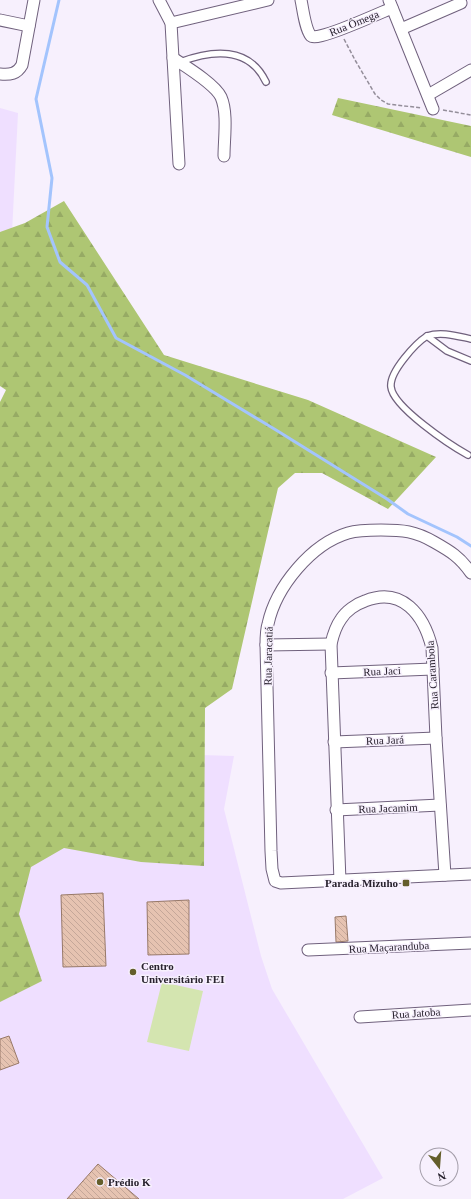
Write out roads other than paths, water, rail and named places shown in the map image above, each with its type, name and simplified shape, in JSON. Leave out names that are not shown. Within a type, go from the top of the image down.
[{"type":"street","points":[[0,74],[13,74],[19,71],[22,65],[34,0]]},
{"type":"street","points":[[159,0],[171,23],[176,60],[179,164]]},
{"type":"street","points":[[171,23],[268,0]]},
{"type":"street","name":"Rua Ômega","points":[[300,0],[307,27],[314,37],[319,37],[340,30],[391,4]]},
{"type":"street","points":[[401,28],[461,3]]},
{"type":"street","points":[[391,4],[433,108]]},
{"type":"street","points":[[0,20],[29,26]]},
{"type":"street","points":[[176,60],[213,87],[221,97],[224,114],[224,156]]},
{"type":"street","points":[[428,95],[471,70]]},
{"type":"street","name":"Rua Jaracatiá","points":[[340,881],[277,881],[270,851],[266,645],[267,625],[273,607],[294,572],[308,557],[329,541],[348,533],[375,530],[398,530],[419,534],[457,556],[471,573]]},
{"type":"street","name":"Rua Carambola","points":[[340,881],[336,810],[331,644],[338,624],[342,617],[350,609],[367,600],[387,596],[402,602],[418,615],[429,635],[432,648],[445,875]]},
{"type":"street","points":[[266,645],[331,644]]},
{"type":"street","name":"Rua Jaci","points":[[331,673],[433,668]]},
{"type":"street","name":"Rua Jará","points":[[334,742],[436,738]]},
{"type":"street","name":"Rua Jacamim","points":[[336,810],[440,805]]},
{"type":"street","points":[[340,881],[471,874]]},
{"type":"street","name":"Rua Maçaranduba","points":[[308,950],[471,943]]},
{"type":"street","name":"Rua Jatoba","points":[[360,1016],[471,1010]]},
{"type":"lane","points":[[176,60],[210,53],[226,53],[252,62],[262,73],[266,82]]},
{"type":"lane","points":[[468,455],[445,441],[401,404],[392,391],[390,385],[395,371],[416,346],[427,336],[432,334],[442,334],[471,339]]},
{"type":"lane","points":[[427,336],[446,351],[471,361]]},
{"type":"waterway","points":[[59,0],[36,99],[52,178],[47,227],[60,262],[87,285],[116,338],[185,375],[387,499],[408,514],[457,537],[471,546]]},
{"type":"place","name":"Parada Mizuho","points":[[406,883]]},
{"type":"place","name":"Centro Universitário FEI","points":[[133,972]]},
{"type":"place","name":"Prédio K","points":[[100,1182]]}]
